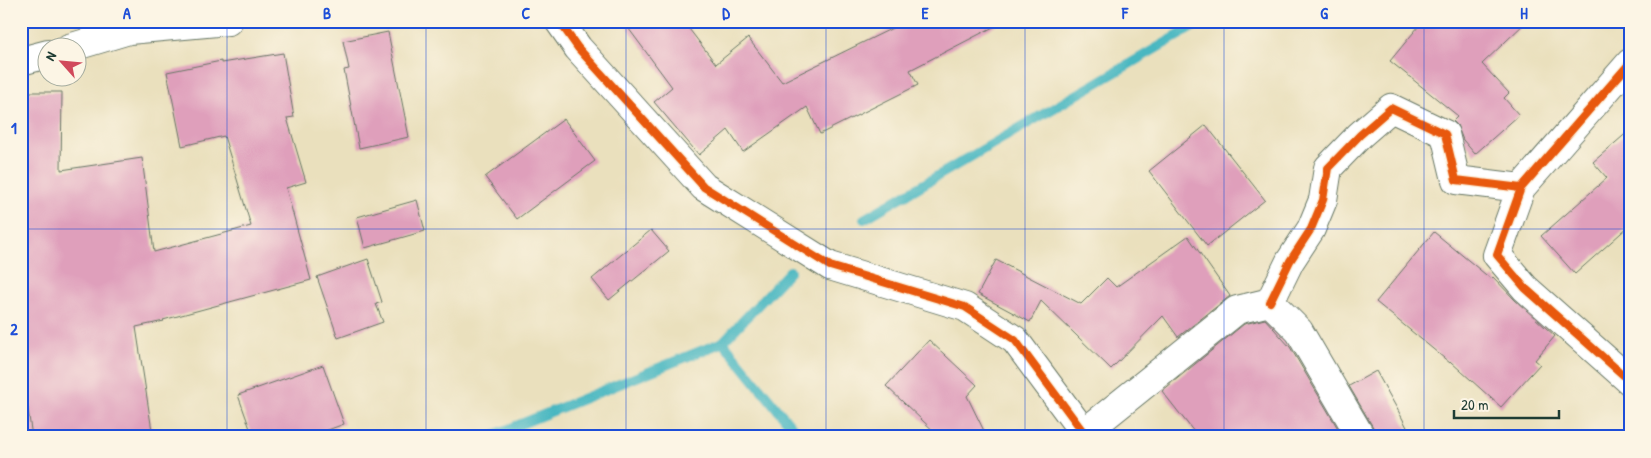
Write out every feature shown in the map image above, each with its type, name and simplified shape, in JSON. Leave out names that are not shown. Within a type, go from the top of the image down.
[{"type":"street","points":[[88,42],[129,30],[228,21]]},
{"type":"street","points":[[559,21],[578,48],[704,186],[830,266],[964,307],[1001,330],[1015,340],[1086,435],[1237,310],[1270,302]]},
{"type":"street","points":[[21,61],[38,57]]},
{"type":"street","points":[[1630,63],[1521,188],[1498,255],[1525,288],[1630,381]]},
{"type":"street","points":[[1270,302],[1290,261],[1311,229],[1323,200],[1328,168],[1360,135],[1391,108],[1445,134],[1456,180],[1521,188]]},
{"type":"street","points":[[1270,302],[1299,331],[1361,437]]},
{"type":"building","points":[[623,21],[683,21],[716,64],[748,38],[782,82],[907,21],[1005,21],[910,70],[918,85],[820,134],[807,107],[743,152],[728,130],[699,155],[654,102],[672,87]]},
{"type":"building","points":[[1423,21],[1527,21],[1482,64],[1509,93],[1504,98],[1519,115],[1475,154],[1463,140],[1457,125],[1453,121],[1458,116],[1390,61]]},
{"type":"building","points":[[388,32],[409,137],[359,148],[344,70],[349,69],[343,41]]},
{"type":"building","points":[[283,53],[294,117],[287,118],[306,182],[286,188],[311,280],[136,327],[153,437],[32,437],[24,382],[21,383],[21,92],[62,92],[61,170],[142,158],[154,252],[251,226],[224,136],[182,146],[167,72],[221,61],[221,63]]},
{"type":"building","points":[[564,119],[595,161],[517,219],[485,177]]},
{"type":"building","points":[[1206,125],[1265,200],[1207,246],[1149,171]]},
{"type":"building","points":[[1630,130],[1630,225],[1575,274],[1541,236],[1607,178],[1593,162]]},
{"type":"building","points":[[417,200],[425,231],[365,248],[357,217]]},
{"type":"building","points":[[651,230],[669,251],[609,300],[592,279]]},
{"type":"building","points":[[1434,232],[1491,279],[1493,277],[1555,336],[1535,360],[1540,364],[1501,407],[1451,362],[1376,302]]},
{"type":"building","points":[[1188,236],[1230,296],[1178,337],[1163,316],[1111,369],[1041,301],[1030,322],[978,294],[996,260],[1081,304],[1107,278],[1116,287]]},
{"type":"building","points":[[368,259],[382,302],[376,304],[383,322],[338,338],[317,277]]},
{"type":"building","points":[[1265,319],[1290,347],[1343,437],[1198,437],[1162,391],[1244,324]]},
{"type":"building","points":[[929,340],[977,385],[967,396],[987,437],[940,437],[886,386]]},
{"type":"building","points":[[323,365],[344,424],[309,437],[253,437],[238,395]]},
{"type":"building","points":[[1376,371],[1412,437],[1377,437],[1349,386]]},
{"type":"waterway","points":[[864,219],[1203,21]]},
{"type":"waterway","points":[[489,437],[723,342],[790,271]]},
{"type":"waterway","points":[[723,342],[800,437]]},
{"type":"cycle path","points":[[559,21],[578,48],[704,187],[830,266],[965,307],[1015,340],[1087,437]]},
{"type":"cycle path","points":[[1630,63],[1521,188],[1497,255],[1525,288],[1630,381]]},
{"type":"cycle path","points":[[1270,302],[1290,261],[1311,229],[1323,200],[1328,168],[1360,135],[1391,108],[1445,134],[1456,180],[1521,188]]}]
